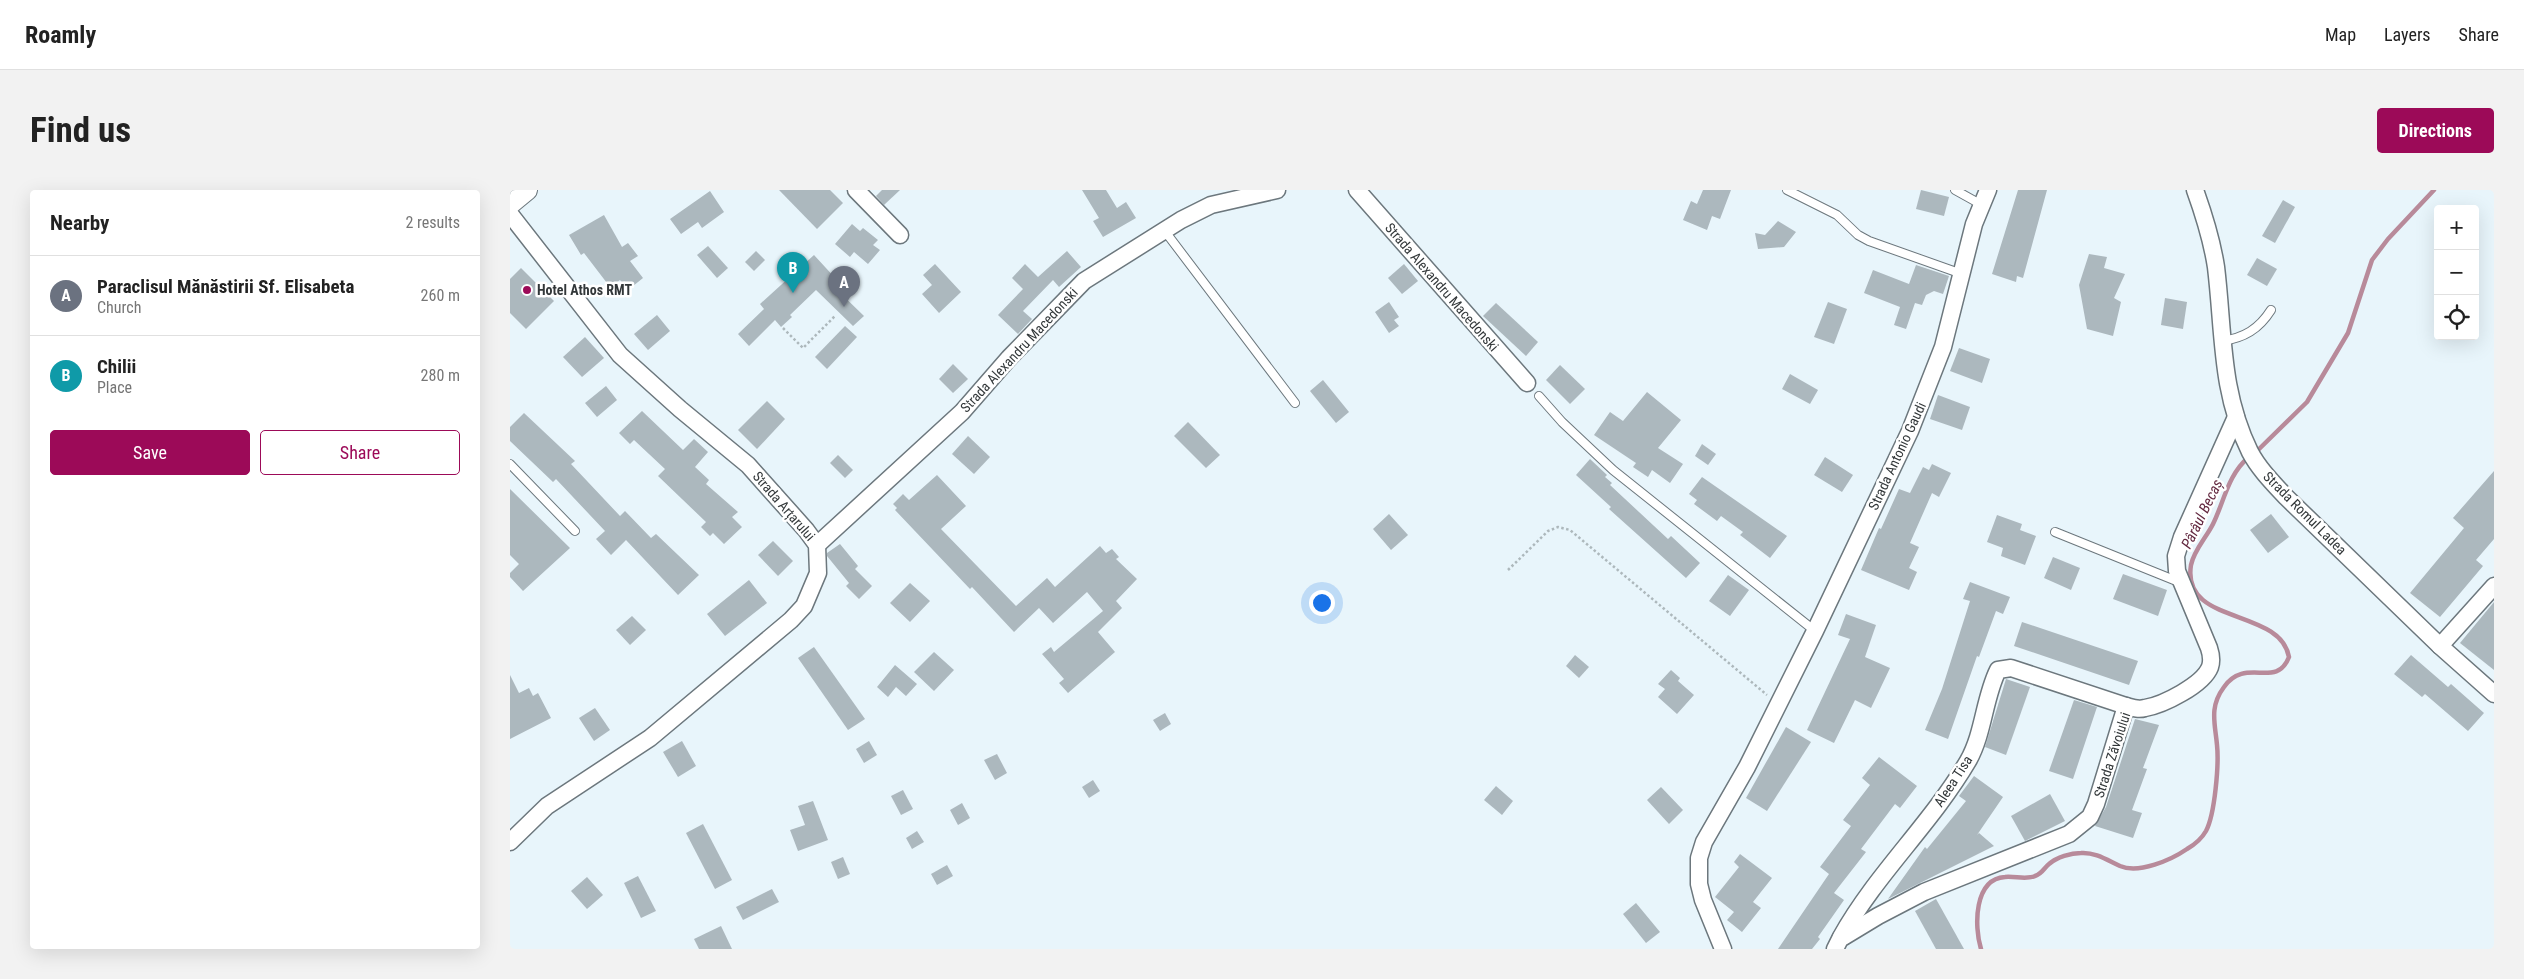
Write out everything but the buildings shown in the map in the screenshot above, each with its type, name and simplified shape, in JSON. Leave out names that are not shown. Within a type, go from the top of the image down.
[{"type":"street","points":[[510,204],[527,190]]},
{"type":"street","points":[[856,190],[900,235]]},
{"type":"street","name":"Strada Alexandru Macedonski","points":[[817,545],[962,412],[1009,358],[1084,281],[1164,230],[1211,205],[1277,190]]},
{"type":"street","name":"Strada Alexandru Macedonski","points":[[1357,190],[1527,383]]},
{"type":"street","name":"Strada Romul Ladea","points":[[2195,190],[2203,213],[2216,265],[2226,386],[2245,440],[2258,465],[2286,496],[2440,646],[2494,694]]},
{"type":"street","name":"Strada Antonio Gaudi","points":[[1723,949],[1703,900],[1699,884],[1699,858],[1704,842],[1747,767],[1815,631],[1910,431],[1933,376],[1985,197]]},
{"type":"street","name":"Strada Arțarului","points":[[510,214],[620,355],[680,409],[748,465],[806,530],[817,545],[818,573],[813,590],[804,606],[791,620],[650,738],[547,806],[510,842]]},
{"type":"street","name":"Strada Zăvoiului","points":[[1837,944],[1916,896],[2007,857],[2069,834],[2080,827],[2090,816],[2096,804],[2126,706],[2144,709],[2173,698],[2200,680],[2210,666],[2209,648],[2175,566],[2177,550],[2236,417]]},
{"type":"street","points":[[2440,646],[2494,586]]},
{"type":"street","name":"Aleea Tisa","points":[[1837,944],[1861,904],[1947,793],[1969,759],[1998,670],[2011,668],[2126,706]]},
{"type":"lane","points":[[1787,190],[1836,215],[1858,235],[1869,241],[1962,274]]},
{"type":"lane","name":"Strada Antonio Gaudi","points":[[1955,190],[1985,197]]},
{"type":"lane","points":[[1164,230],[1296,403]]},
{"type":"lane","points":[[2222,341],[2237,339],[2252,331],[2264,320],[2271,310]]},
{"type":"lane","points":[[1539,396],[1562,422],[1613,470],[1815,631]]},
{"type":"lane","points":[[510,464],[575,531]]},
{"type":"lane","points":[[2055,532],[2181,582]]},
{"type":"path","points":[[783,328],[803,348],[836,315]]},
{"type":"path","points":[[1508,570],[1548,531],[1558,527],[1570,530],[1778,704]]},
{"type":"waterway","name":"Pârâul Becaș","points":[[2255,453],[2307,402],[2348,333],[2372,260],[2388,239],[2434,190]]},
{"type":"waterway","name":"Pârâul Becaș","points":[[1981,949],[1977,928],[1979,905],[1987,886],[1995,880],[2005,877],[2032,877],[2039,874],[2056,859],[2077,853],[2096,855],[2128,868],[2155,865],[2180,853],[2195,843],[2206,831],[2212,813],[2216,789],[2217,753],[2214,715],[2219,694],[2233,678],[2242,674],[2276,671],[2283,666],[2289,657],[2282,641],[2268,630],[2215,608],[2201,598],[2192,584],[2191,565],[2195,554],[2213,524],[2231,480],[2249,457]]},
{"type":"place","name":"Hotel Athos RMT","points":[[527,290]]},
{"type":"place","name":"Chilii","points":[[793,293]]},
{"type":"place","name":"Paraclisul Mănăstirii Sf. Elisabeta","points":[[844,307]]}]
